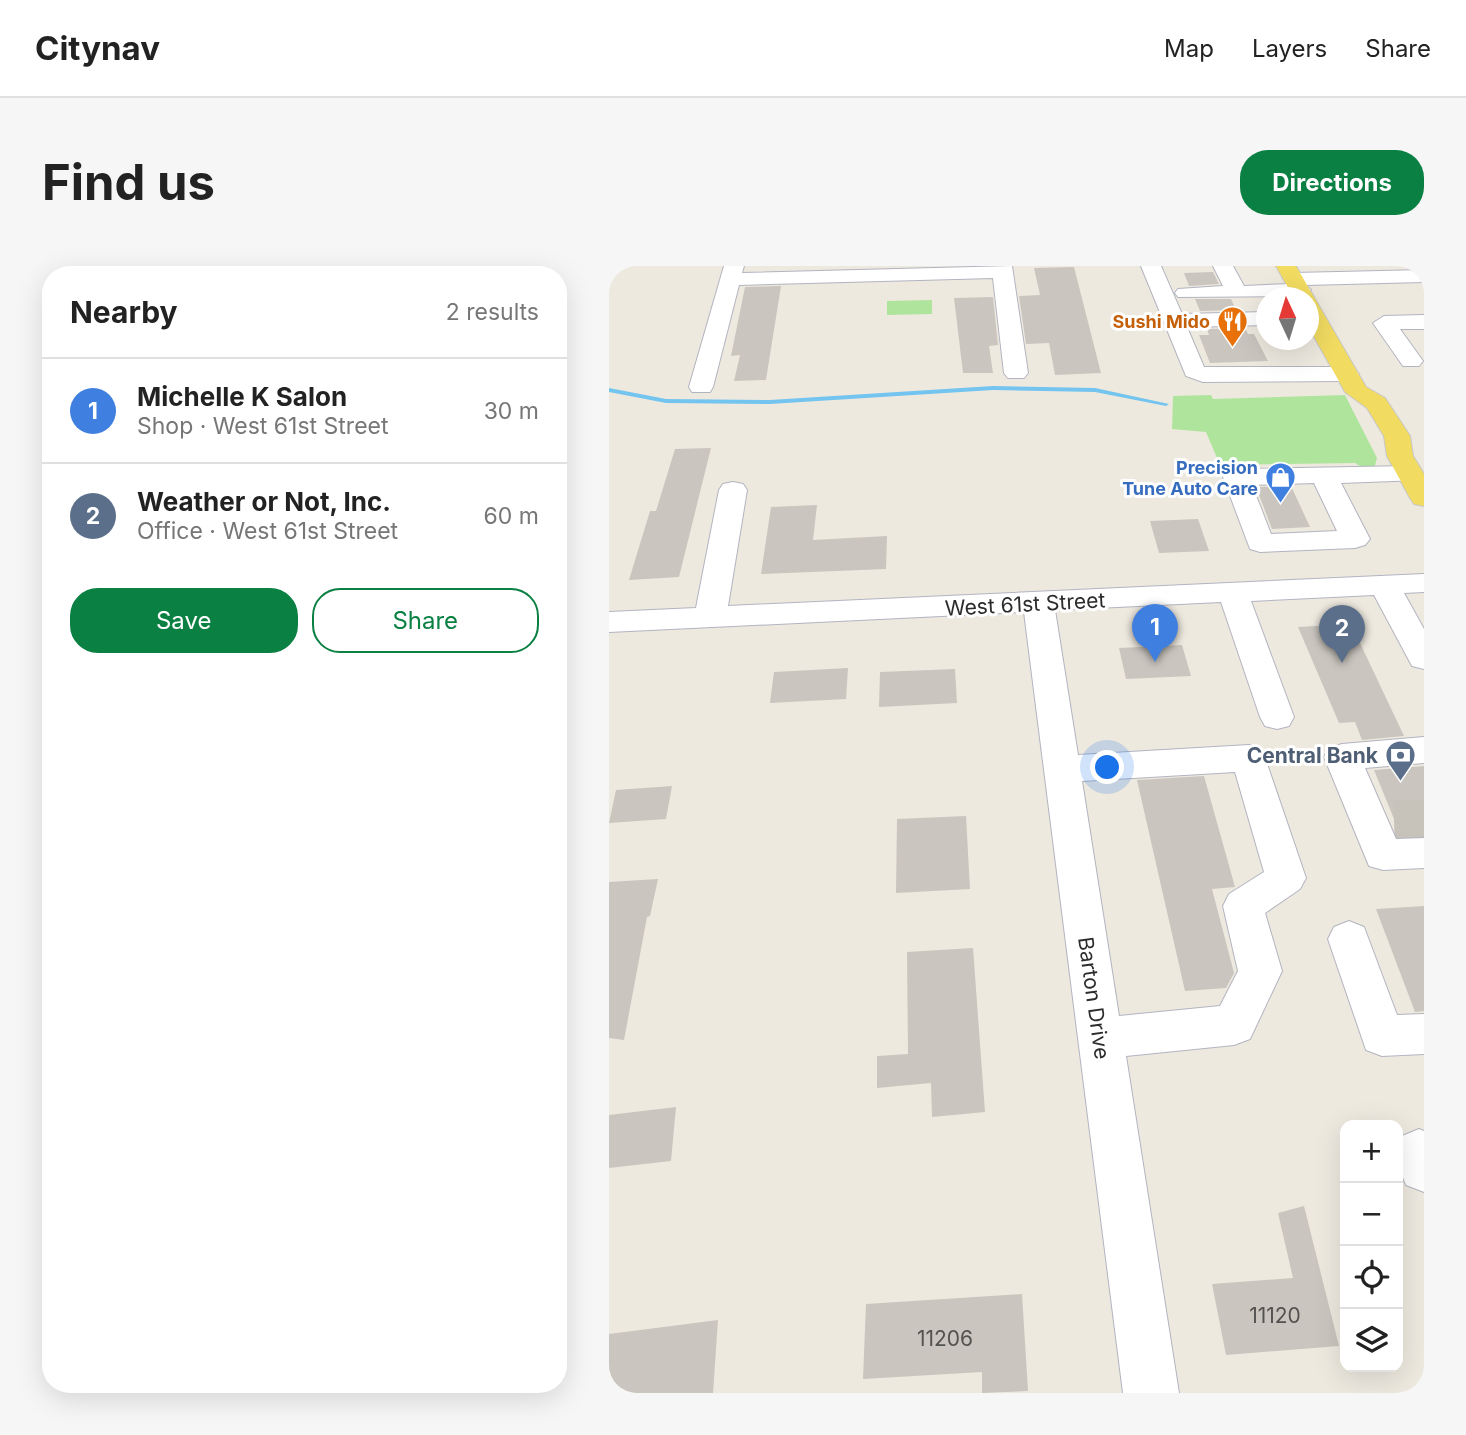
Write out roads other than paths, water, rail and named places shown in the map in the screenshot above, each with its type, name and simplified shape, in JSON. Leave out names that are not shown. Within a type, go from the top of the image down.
[{"type":"main road","points":[[1319,325],[1350,379],[1356,404],[1379,441],[1414,478]]},
{"type":"street","points":[[1151,266],[1194,370],[1203,375],[1350,379],[1381,368],[1418,361]]},
{"type":"street","points":[[1223,266],[1237,292]]},
{"type":"street","points":[[1416,266],[1424,275]]},
{"type":"street","points":[[701,387],[732,273],[1002,269],[1016,373]]},
{"type":"street","points":[[1319,293],[1424,275]]},
{"type":"street","points":[[1185,293],[1256,293]]},
{"type":"street","points":[[1174,321],[1256,318]]},
{"type":"street","points":[[1418,361],[1384,323],[1424,322]]},
{"type":"street","points":[[1323,475],[1414,478]]},
{"type":"street","points":[[709,618],[733,490]]},
{"type":"street","name":"West 61st Street","points":[[609,622],[1424,583]]},
{"type":"street","points":[[1385,586],[1424,658]]},
{"type":"street","points":[[1233,593],[1277,717]]},
{"type":"street","name":"Barton Drive","points":[[1038,603],[1151,1393]]},
{"type":"street","points":[[1424,750],[1342,757],[1381,829],[1424,853]]},
{"type":"street","points":[[1062,769],[1249,758],[1286,878],[1243,906],[1260,971],[1234,1026],[1100,1038]]},
{"type":"street","points":[[1349,939],[1382,1036],[1424,1034]]},
{"type":"waterway","points":[[609,390],[666,401],[770,402],[993,388],[1095,390],[1166,404]]},
{"type":"tunnel","points":[[1394,820],[1424,819]]},
{"type":"place","name":"Sushi Mido","points":[[1233,348]]},
{"type":"place","name":"Precision Tune Auto Care","points":[[1281,504]]},
{"type":"place","name":"Michelle K Salon","points":[[1155,662]]},
{"type":"place","name":"Weather or Not, Inc.","points":[[1342,663]]},
{"type":"place","name":"Central Bank","points":[[1401,782]]}]
